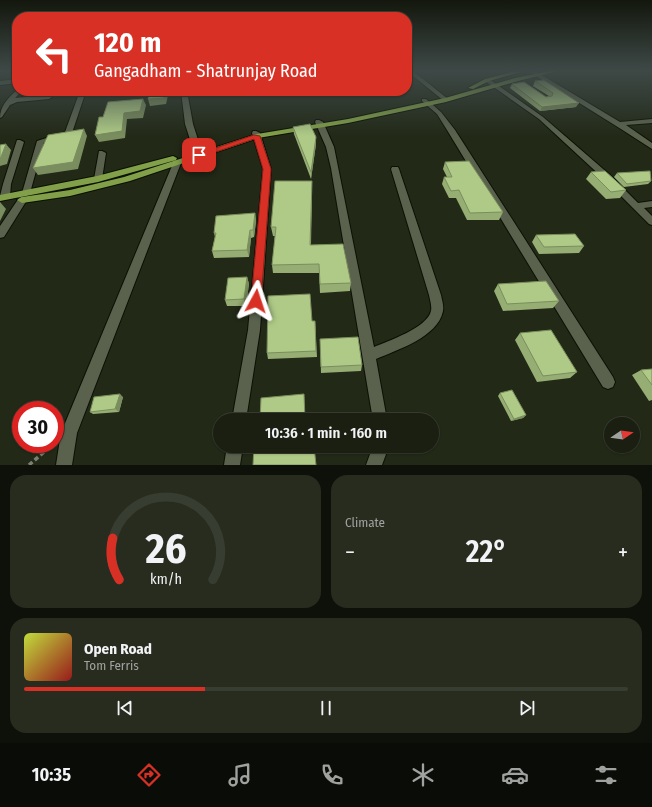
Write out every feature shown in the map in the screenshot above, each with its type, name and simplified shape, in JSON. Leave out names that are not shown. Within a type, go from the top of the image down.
[{"type":"main road","points":[[444,98],[458,93]]},
{"type":"main road","points":[[24,196],[98,179],[198,153],[256,135],[426,102],[466,93]]},
{"type":"main road","points":[[3,197],[70,193],[127,179],[177,163],[198,153]]},
{"type":"street","points":[[437,93],[444,98]]},
{"type":"street","points":[[504,93],[541,118],[607,177],[652,222]]},
{"type":"street","points":[[567,93],[652,147]]},
{"type":"street","points":[[0,116],[15,96]]},
{"type":"street","points":[[0,234],[24,196],[41,141],[66,135],[68,133],[82,96]]},
{"type":"street","points":[[185,96],[189,124],[198,153]]},
{"type":"street","points":[[0,105],[8,104],[16,100],[49,97]]},
{"type":"street","points":[[426,102],[439,113],[451,130],[608,382]]},
{"type":"street","points":[[618,124],[652,121]]},
{"type":"street","points":[[320,123],[330,147],[335,168],[379,413]]},
{"type":"street","points":[[240,413],[254,330],[267,169],[256,135]]},
{"type":"street","points":[[3,197],[20,142]]},
{"type":"street","points":[[98,179],[102,153]]},
{"type":"street","points":[[64,465],[69,433],[177,163]]},
{"type":"street","points":[[369,356],[425,329],[433,321],[436,312],[435,295],[395,169]]},
{"type":"street","points":[[636,206],[652,204]]},
{"type":"street","points":[[232,465],[234,453]]},
{"type":"street","points":[[374,465],[378,453]]},
{"type":"path","points":[[30,465],[44,453]]},
{"type":"building","points":[[523,93],[540,93],[546,97],[552,96],[553,93],[563,93],[579,103],[542,107]]},
{"type":"building","points":[[149,96],[164,96],[164,98],[148,99]]},
{"type":"building","points":[[143,99],[140,111],[124,113],[122,131],[95,135],[99,117],[103,117],[108,102]]},
{"type":"building","points":[[310,124],[316,137],[311,172],[293,127]]},
{"type":"building","points":[[84,129],[73,162],[33,168],[48,135]]},
{"type":"building","points":[[6,144],[1,157],[0,158],[0,145]]},
{"type":"building","points":[[469,161],[503,212],[470,213],[459,190],[451,191],[444,177],[452,177],[445,162]]},
{"type":"building","points":[[605,171],[626,190],[611,192],[591,172]]},
{"type":"building","points":[[650,171],[651,181],[627,184],[617,173]]},
{"type":"building","points":[[275,181],[312,181],[310,245],[343,244],[351,283],[320,284],[319,264],[272,265],[276,227],[271,227]]},
{"type":"building","points":[[255,213],[253,230],[250,230],[247,250],[212,251],[216,233],[214,233],[216,216]]},
{"type":"building","points":[[575,234],[584,246],[544,247],[536,235]]},
{"type":"building","points":[[247,277],[244,299],[225,300],[228,278]]},
{"type":"building","points":[[546,281],[559,301],[507,304],[498,284]]},
{"type":"building","points":[[310,294],[312,321],[315,321],[316,351],[267,353],[268,296]]},
{"type":"building","points":[[551,330],[577,372],[543,376],[520,333]]},
{"type":"building","points":[[358,337],[362,365],[321,367],[320,339]]},
{"type":"building","points":[[652,369],[652,385],[641,370]]},
{"type":"building","points":[[512,390],[526,415],[514,419],[500,393]]},
{"type":"building","points":[[120,394],[115,409],[90,412],[94,397]]},
{"type":"building","points":[[304,394],[305,413],[260,413],[261,398]]},
{"type":"building","points":[[254,453],[315,453],[316,465],[253,465]]},
{"type":"route","points":[[199,155],[257,136],[267,169],[256,301]]}]
